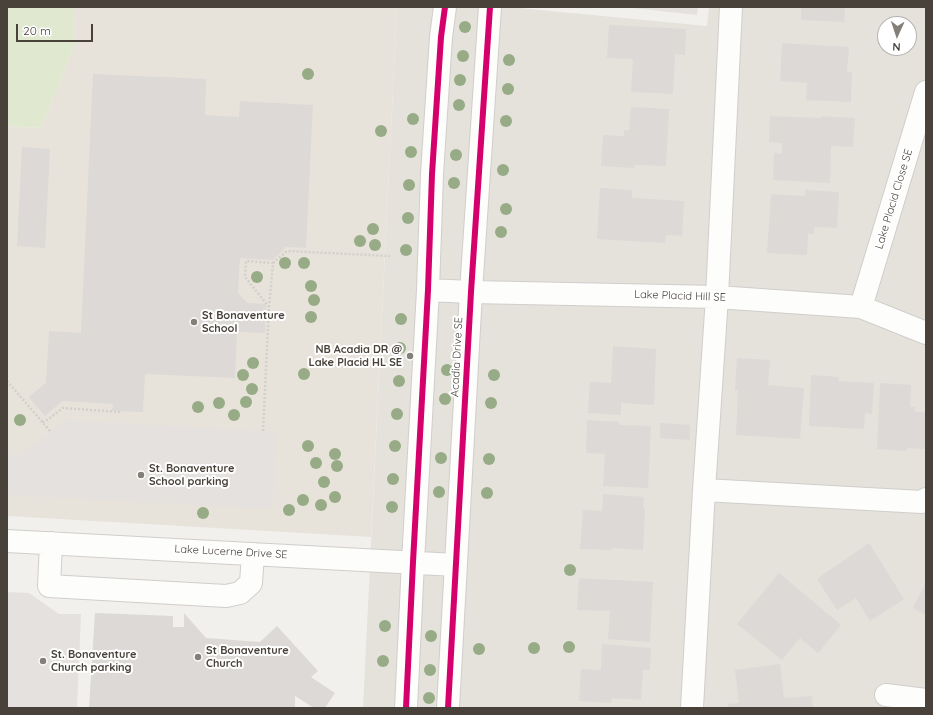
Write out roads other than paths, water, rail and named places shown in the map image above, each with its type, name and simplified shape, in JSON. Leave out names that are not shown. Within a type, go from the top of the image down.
[{"type":"street","points":[[406,708],[433,167],[441,37],[445,7]]},
{"type":"street","name":"Acadia Drive SE","points":[[448,708],[471,292],[490,7]]},
{"type":"street","points":[[692,708],[704,490],[717,297],[732,7]]},
{"type":"street","name":"Lake Placid Close SE","points":[[861,307],[926,92]]},
{"type":"street","name":"Lake Placid Hill SE","points":[[428,290],[717,297],[861,307],[926,334]]},
{"type":"street","points":[[704,490],[922,502],[926,499]]},
{"type":"street","name":"Lake Lucerne Drive SE","points":[[7,541],[456,565]]},
{"type":"street","points":[[51,543],[49,586],[226,596],[240,593],[251,583],[253,554]]},
{"type":"street","points":[[886,695],[926,700]]},
{"type":"place","name":"St Bonaventure School","points":[[194,322]]},
{"type":"place","name":"NB Acadia DR @ Lake Placid HL SE","points":[[410,356]]},
{"type":"place","name":"St. Bonaventure School parking","points":[[141,475]]},
{"type":"place","name":"St Bonaventure Church","points":[[198,657]]},
{"type":"place","name":"St. Bonaventure Church parking","points":[[43,661]]}]
